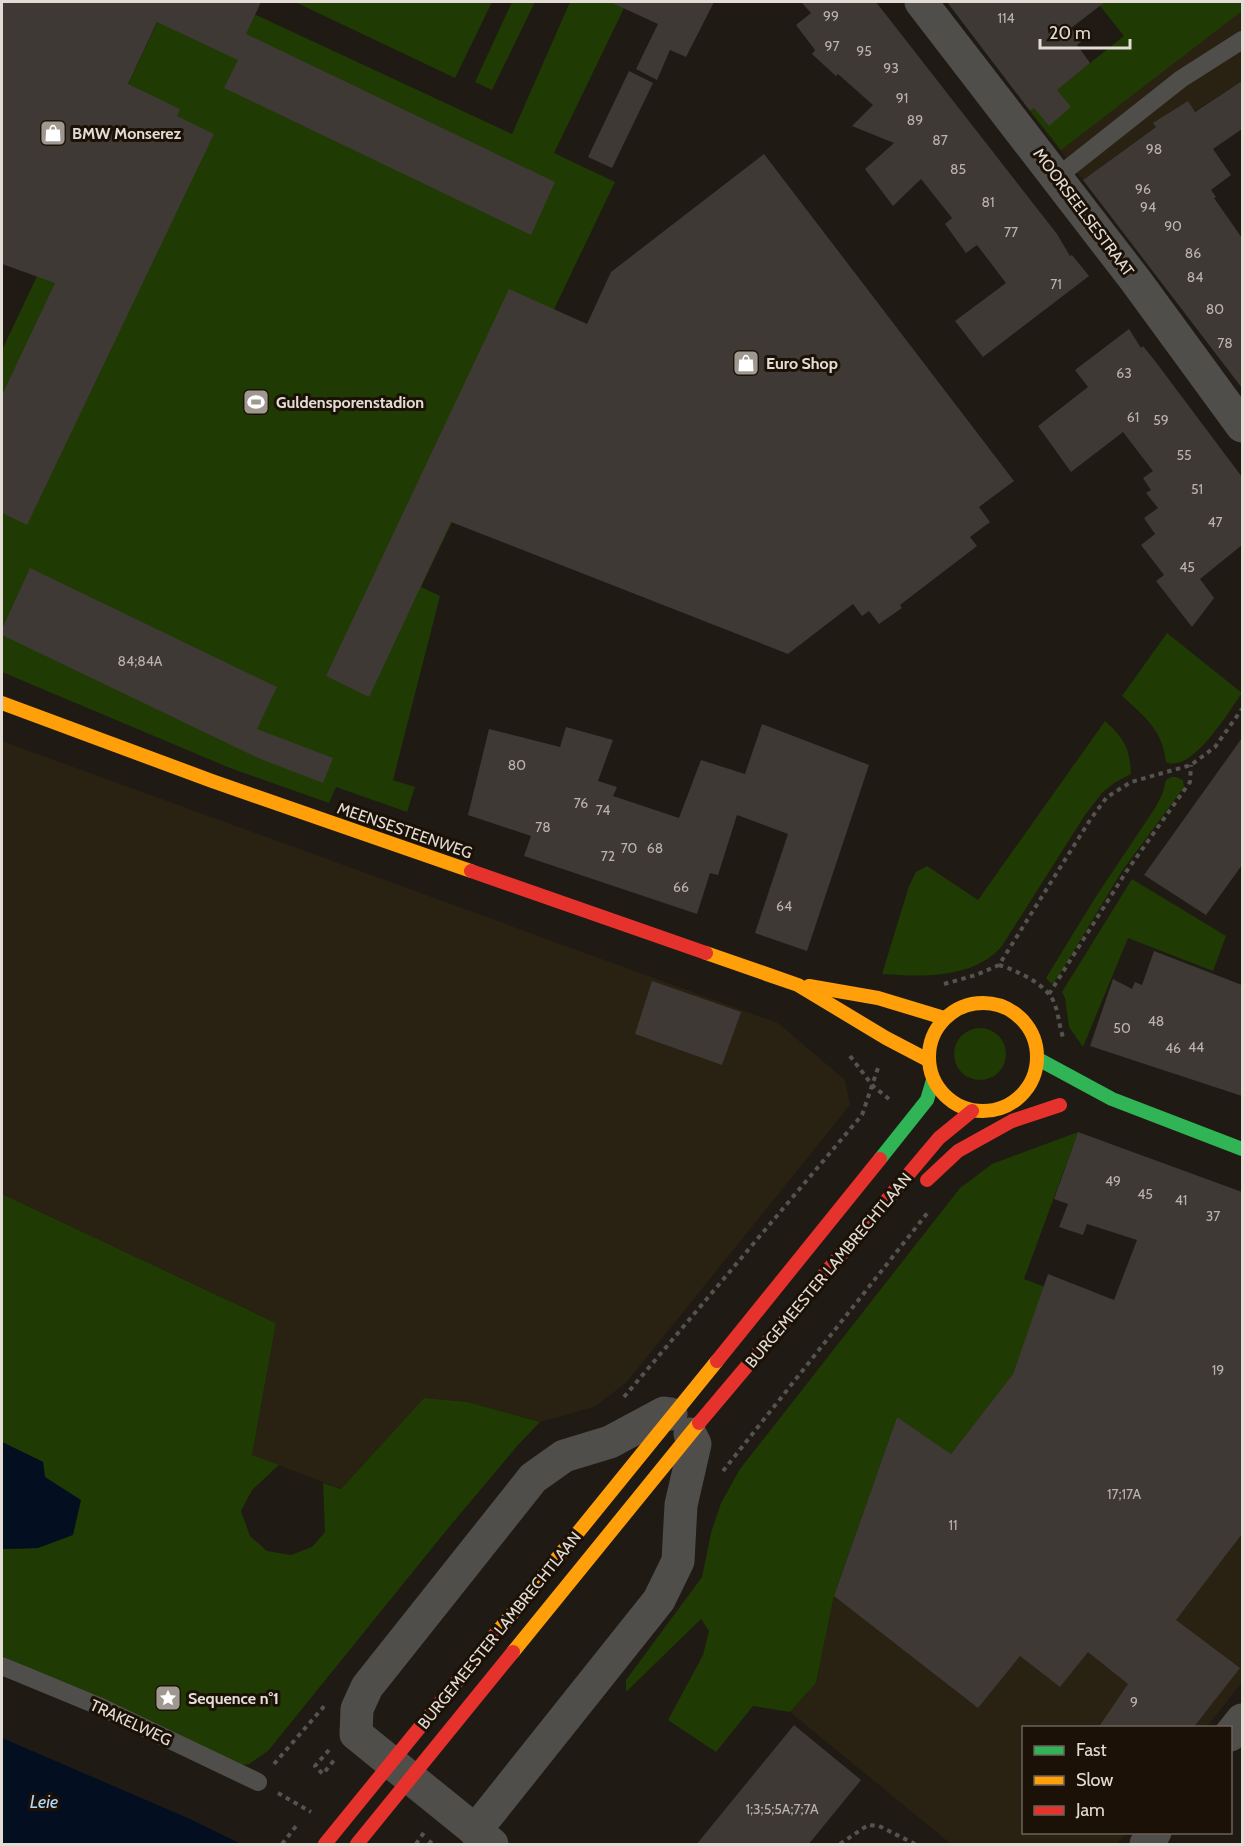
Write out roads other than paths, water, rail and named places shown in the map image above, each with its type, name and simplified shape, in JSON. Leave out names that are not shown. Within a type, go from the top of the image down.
[{"type":"main road","name":"MEENSESTEENWEG","points":[[2,703],[212,781],[798,985],[886,1038],[928,1060]]},
{"type":"main road","name":"MEENSESTEENWEG","points":[[798,985],[852,991],[899,1002],[944,1018]]},
{"type":"main road","points":[[985,1002],[1004,1006],[1017,1013],[1033,1035],[1038,1059],[1035,1077],[1030,1087],[1014,1103],[992,1112],[972,1111],[948,1100],[933,1080],[928,1060],[934,1032],[944,1018],[961,1006],[985,1002]]},
{"type":"main road","points":[[1038,1059],[1067,1078],[1164,1121],[1242,1149]]},
{"type":"main road","name":"BURGEMEESTER LAMBRECHTLAAN","points":[[357,1845],[513,1652],[680,1424],[927,1100],[933,1080]]},
{"type":"main road","points":[[917,1189],[958,1151],[1012,1120],[1066,1106],[1014,1103]]},
{"type":"main road","name":"BURGEMEESTER LAMBRECHTLAAN","points":[[325,1845],[494,1636],[680,1424],[859,1235],[939,1138],[972,1111]]},
{"type":"main road","points":[[1107,1112],[1164,1121]]},
{"type":"main road","points":[[859,1235],[890,1219]]},
{"type":"street","name":"MOORSEELSESTRAAT","points":[[921,2],[1057,177],[1242,426]]},
{"type":"street","points":[[663,1413],[680,1424],[694,1444],[681,1505],[678,1561],[659,1600],[485,1840],[356,1734],[357,1709],[367,1687],[533,1478],[564,1456],[610,1442],[663,1413]]},
{"type":"street","points":[[1232,1732],[1242,1720]]},
{"type":"lane","points":[[1057,177],[1181,79],[1242,40]]},
{"type":"lane","name":"TRAKELWEG","points":[[2,1666],[101,1707],[258,1782]]},
{"type":"water","points":[[2,1442],[43,1462],[45,1477],[81,1500],[73,1535],[38,1548],[2,1549]]},
{"type":"water","name":"Leie","points":[[2,1738],[190,1819],[241,1844],[2,1844]]},
{"type":"place","name":"BMW Monserez","points":[[53,133]]},
{"type":"place","name":"Euro Shop","points":[[746,363]]},
{"type":"place","name":"Guldensporenstadion","points":[[256,402]]},
{"type":"place","name":"Sequence n°1","points":[[168,1698]]}]
